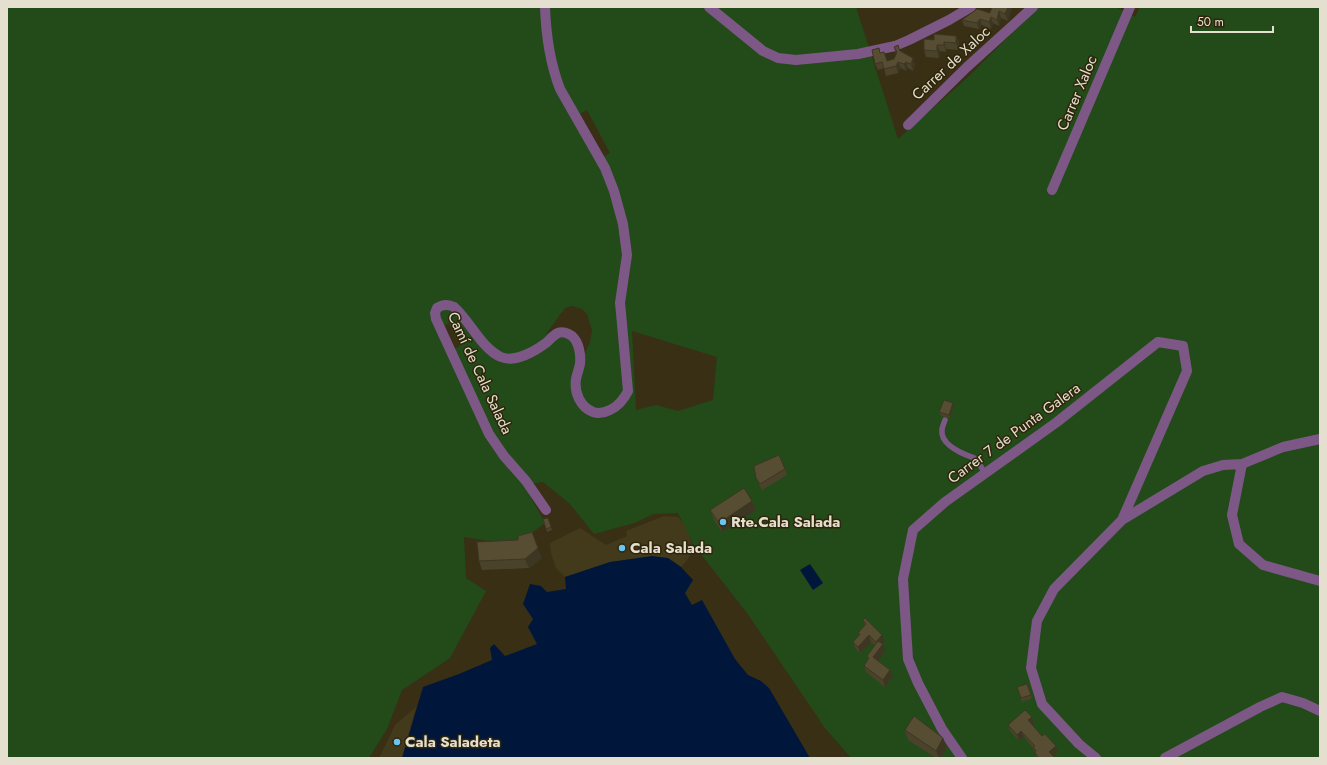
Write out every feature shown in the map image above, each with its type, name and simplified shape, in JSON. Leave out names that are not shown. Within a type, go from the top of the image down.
[{"type":"street","name":"Camí de Cala Salada","points":[[545,7],[548,41],[560,89],[605,168],[614,191],[623,224],[627,255],[620,303],[628,391],[622,401],[610,410],[604,413],[590,411],[584,406],[577,392],[576,384],[580,364],[579,352],[572,333],[558,333],[540,346],[523,355],[515,358],[503,358],[493,352],[485,344],[454,306],[445,305],[435,310],[436,319],[489,434],[504,456],[526,481],[546,510]]},
{"type":"street","points":[[709,7],[763,51],[778,58],[796,60],[858,54],[895,46],[942,24],[971,7]]},
{"type":"street","name":"Carrer de Xaloc","points":[[908,125],[1032,7]]},
{"type":"street","name":"Carrer Xaloc","points":[[1052,190],[1130,7]]},
{"type":"street","name":"Carrer 7 de Punta Galera","points":[[962,758],[942,729],[918,684],[908,659],[903,579],[913,530],[945,502],[1057,422],[1158,342],[1183,346],[1187,371],[1122,520]]},
{"type":"street","points":[[1096,758],[1079,744],[1042,704],[1031,668],[1038,621],[1054,589],[1122,520],[1203,471],[1223,465],[1242,464],[1283,447],[1320,440]]},
{"type":"street","points":[[1242,464],[1232,515],[1239,544],[1263,565],[1320,581]]},
{"type":"street","points":[[1165,758],[1260,707],[1282,697],[1303,703],[1320,711]]},
{"type":"lane","points":[[945,420],[942,431],[946,442],[955,450],[977,459],[984,474]]},
{"type":"green space","points":[[7,7],[856,7],[898,139],[967,78],[1038,7],[1116,7],[1135,17],[1140,7],[1320,7],[1320,758],[851,758],[825,728],[747,613],[693,544],[678,513],[654,514],[634,523],[594,534],[570,504],[543,482],[531,484],[529,494],[545,523],[515,545],[464,537],[466,578],[486,591],[450,658],[402,690],[387,729],[369,758],[7,758]],"holes":[[[587,110],[610,153],[603,157],[580,114]],[[572,306],[582,309],[587,314],[592,330],[590,342],[585,353],[559,329],[546,334],[565,308]],[[449,323],[460,346],[453,350],[442,327]],[[632,331],[717,357],[713,400],[678,411],[656,405],[636,410]]]},
{"type":"sand","name":"Cala Salada","points":[[664,516],[677,517],[680,519],[692,544],[692,552],[681,567],[668,558],[610,562],[565,577],[556,568],[551,553],[550,543],[580,528],[606,545],[627,536],[626,531]]},
{"type":"sand","name":"Cala Saladeta","points":[[416,707],[402,758],[379,758],[395,725]]},
{"type":"water","points":[[652,556],[668,558],[681,567],[693,580],[685,593],[692,605],[702,600],[735,659],[748,675],[761,681],[769,688],[810,758],[402,758],[423,687],[492,660],[490,648],[494,644],[505,656],[537,644],[528,627],[533,619],[523,604],[530,584],[541,586],[547,592],[566,589],[565,577],[610,562]]},
{"type":"water","points":[[810,564],[823,583],[813,590],[800,570]]},
{"type":"building","points":[[992,7],[1008,7],[1005,14],[999,11],[997,20],[991,17],[989,22],[980,19],[977,23],[962,20],[977,9],[990,13]]},
{"type":"building","points":[[934,34],[956,36],[956,43],[944,42],[944,45],[937,45],[937,51],[924,50],[924,39],[934,40]]},
{"type":"building","points":[[898,45],[900,51],[913,58],[911,64],[906,62],[904,64],[898,62],[896,66],[884,69],[882,62],[875,64],[872,50],[879,48],[880,53],[884,52],[887,61],[894,59],[897,52],[894,47]]},
{"type":"building","points":[[944,400],[953,403],[949,415],[939,412]]},
{"type":"building","points":[[779,455],[785,469],[760,484],[756,478],[754,466]]},
{"type":"building","points":[[744,488],[752,501],[719,523],[710,510]]},
{"type":"building","points":[[548,518],[551,527],[546,529],[543,519]]},
{"type":"building","points":[[532,532],[538,548],[525,559],[479,561],[477,542],[518,540],[518,536]]},
{"type":"building","points":[[865,618],[882,635],[876,642],[869,635],[858,647],[853,642],[860,634],[858,633],[866,624],[863,620]]},
{"type":"building","points":[[878,641],[883,644],[873,657],[890,670],[883,680],[864,666],[869,658],[867,656]]},
{"type":"building","points":[[1027,684],[1031,695],[1021,698],[1017,687]]},
{"type":"building","points":[[1025,710],[1032,717],[1028,720],[1042,736],[1045,734],[1056,746],[1049,752],[1055,758],[1039,758],[1033,747],[1035,746],[1021,731],[1017,735],[1008,725]]},
{"type":"building","points":[[914,716],[943,738],[936,751],[905,730]]},
{"type":"place","name":"Rte.Cala Salada","points":[[723,522]]},
{"type":"place","name":"Cala Salada","points":[[622,548]]},
{"type":"place","name":"Cala Saladeta","points":[[397,742]]}]
